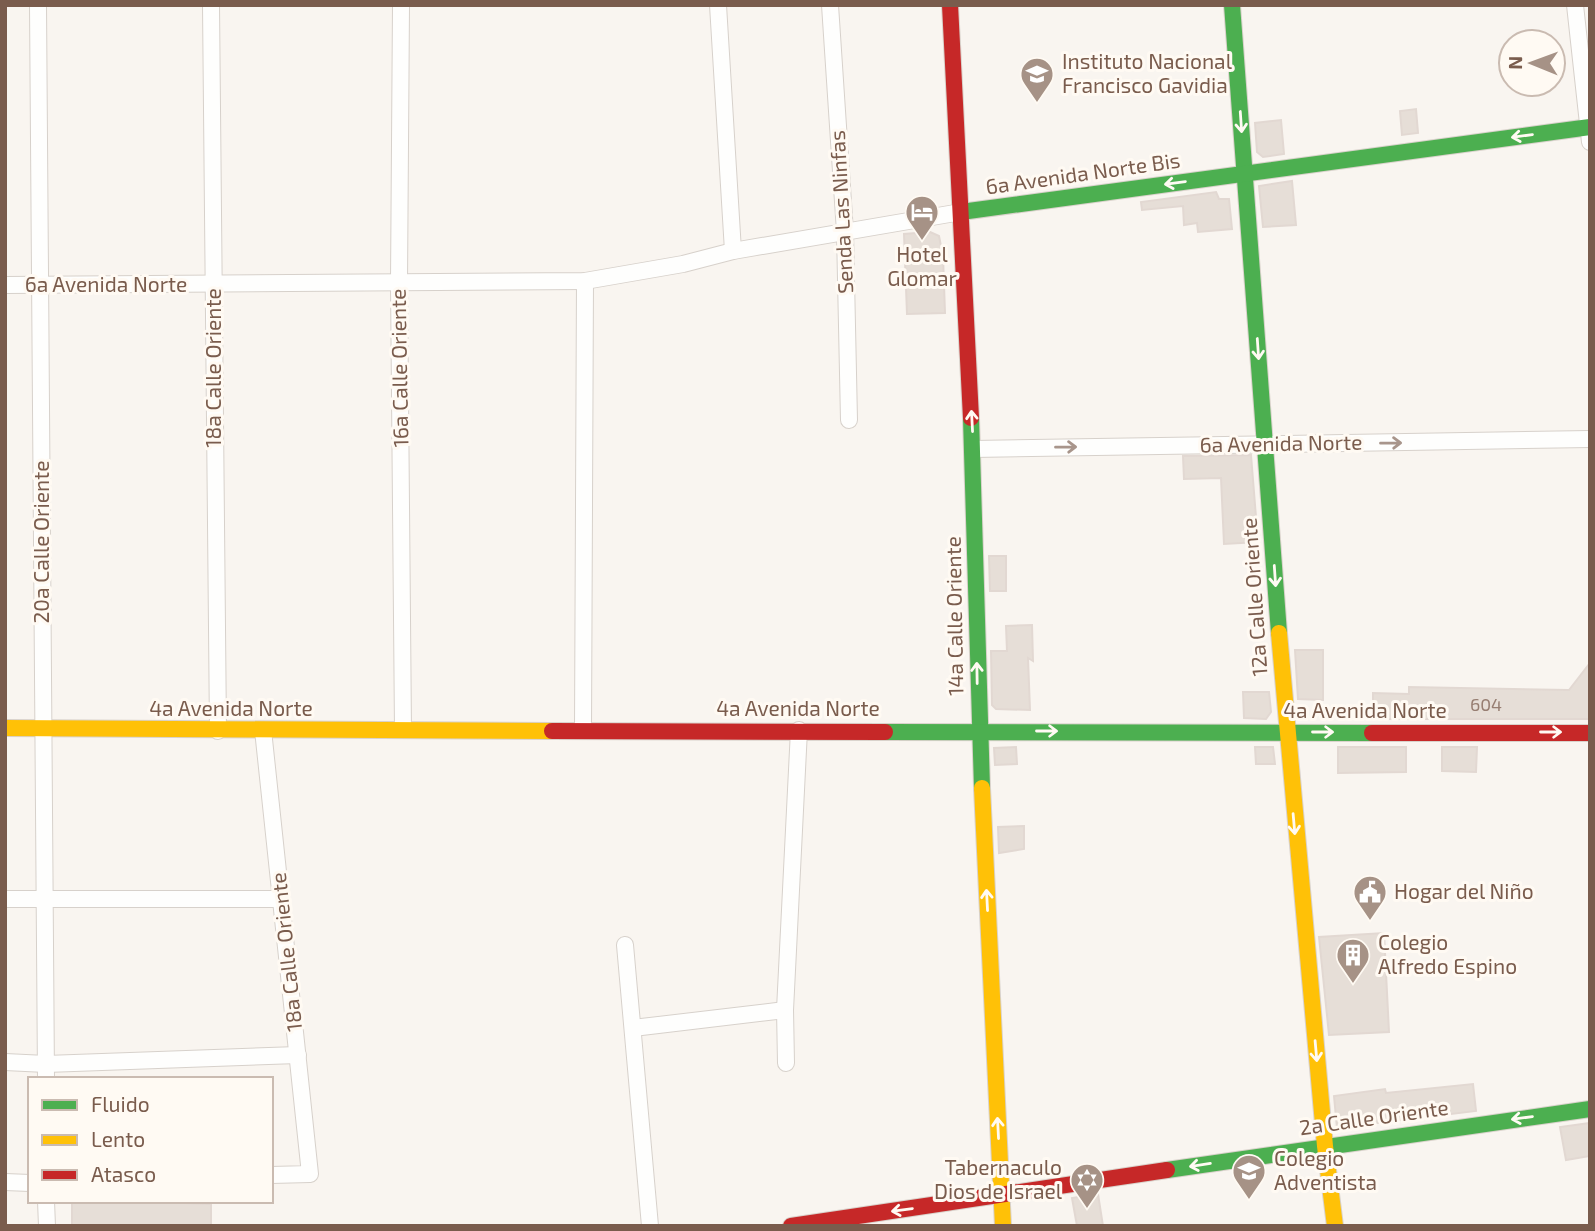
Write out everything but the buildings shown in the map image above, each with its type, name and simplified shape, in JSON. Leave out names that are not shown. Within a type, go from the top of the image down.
[{"type":"street","name":"20a Calle Oriente","points":[[38,5],[46,1071]]},
{"type":"street","name":"18a Calle Oriente","points":[[211,5],[218,731]]},
{"type":"street","name":"16a Calle Oriente","points":[[401,5],[399,282],[403,730]]},
{"type":"street","points":[[718,5],[733,251]]},
{"type":"street","name":"Senda Las Ninfas","points":[[830,5],[845,232],[849,420]]},
{"type":"street","name":"14a Calle Oriente","points":[[950,5],[973,449],[979,731],[1003,1226]]},
{"type":"street","name":"12a Calle Oriente","points":[[1232,5],[1286,732],[1335,1226]]},
{"type":"street","points":[[1575,5],[1589,132]]},
{"type":"street","name":"6a Avenida Norte Bis","points":[[585,281],[683,264],[733,251],[961,212],[1245,173],[1589,132]]},
{"type":"street","name":"6a Avenida Norte","points":[[5,285],[585,281]]},
{"type":"street","points":[[583,730],[585,281]]},
{"type":"street","name":"6a Avenida Norte","points":[[973,449],[1590,439]]},
{"type":"street","name":"4a Avenida Norte","points":[[5,728],[218,731],[1590,733]]},
{"type":"street","name":"18a Calle Oriente","points":[[263,730],[310,1174],[273,1175]]},
{"type":"street","points":[[786,1063],[785,1010],[794,730]]},
{"type":"street","points":[[5,899],[281,899]]},
{"type":"street","points":[[625,944],[650,1226]]},
{"type":"street","points":[[633,1028],[785,1010]]},
{"type":"street","points":[[5,1062],[46,1071],[298,1055]]},
{"type":"street","name":"2a Calle Oriente","points":[[791,1226],[1590,1109]]},
{"type":"street","points":[[5,1182],[28,1183]]},
{"type":"street","points":[[46,1203],[47,1226]]},
{"type":"traffic: fast","points":[[1232,5],[1279,633]]},
{"type":"traffic: fast","points":[[961,212],[1590,127]]},
{"type":"traffic: fast","points":[[971,418],[982,788]]},
{"type":"traffic: fast","points":[[885,732],[1372,733]]},
{"type":"traffic: fast","points":[[1167,1170],[1590,1109]]},
{"type":"traffic: slow","points":[[1279,633],[1325,1146],[1335,1226]]},
{"type":"traffic: slow","points":[[5,728],[552,731]]},
{"type":"traffic: slow","points":[[982,788],[1003,1226]]},
{"type":"traffic: jam","points":[[950,5],[971,418]]},
{"type":"traffic: jam","points":[[552,731],[885,732]]},
{"type":"traffic: jam","points":[[1372,733],[1590,733]]},
{"type":"traffic: jam","points":[[791,1226],[1167,1170]]},
{"type":"place","name":"Instituto Nacional Francisco Gavidia","points":[[1037,104]]},
{"type":"place","name":"Hotel Glomar","points":[[922,242]]},
{"type":"place","name":"Hogar del Niño","points":[[1370,922]]},
{"type":"place","name":"Colegio Alfredo Espino","points":[[1353,985]]},
{"type":"place","name":"Colegio Adventista","points":[[1249,1201]]},
{"type":"place","name":"Tabernaculo Dios de Israel","points":[[1087,1210]]}]
